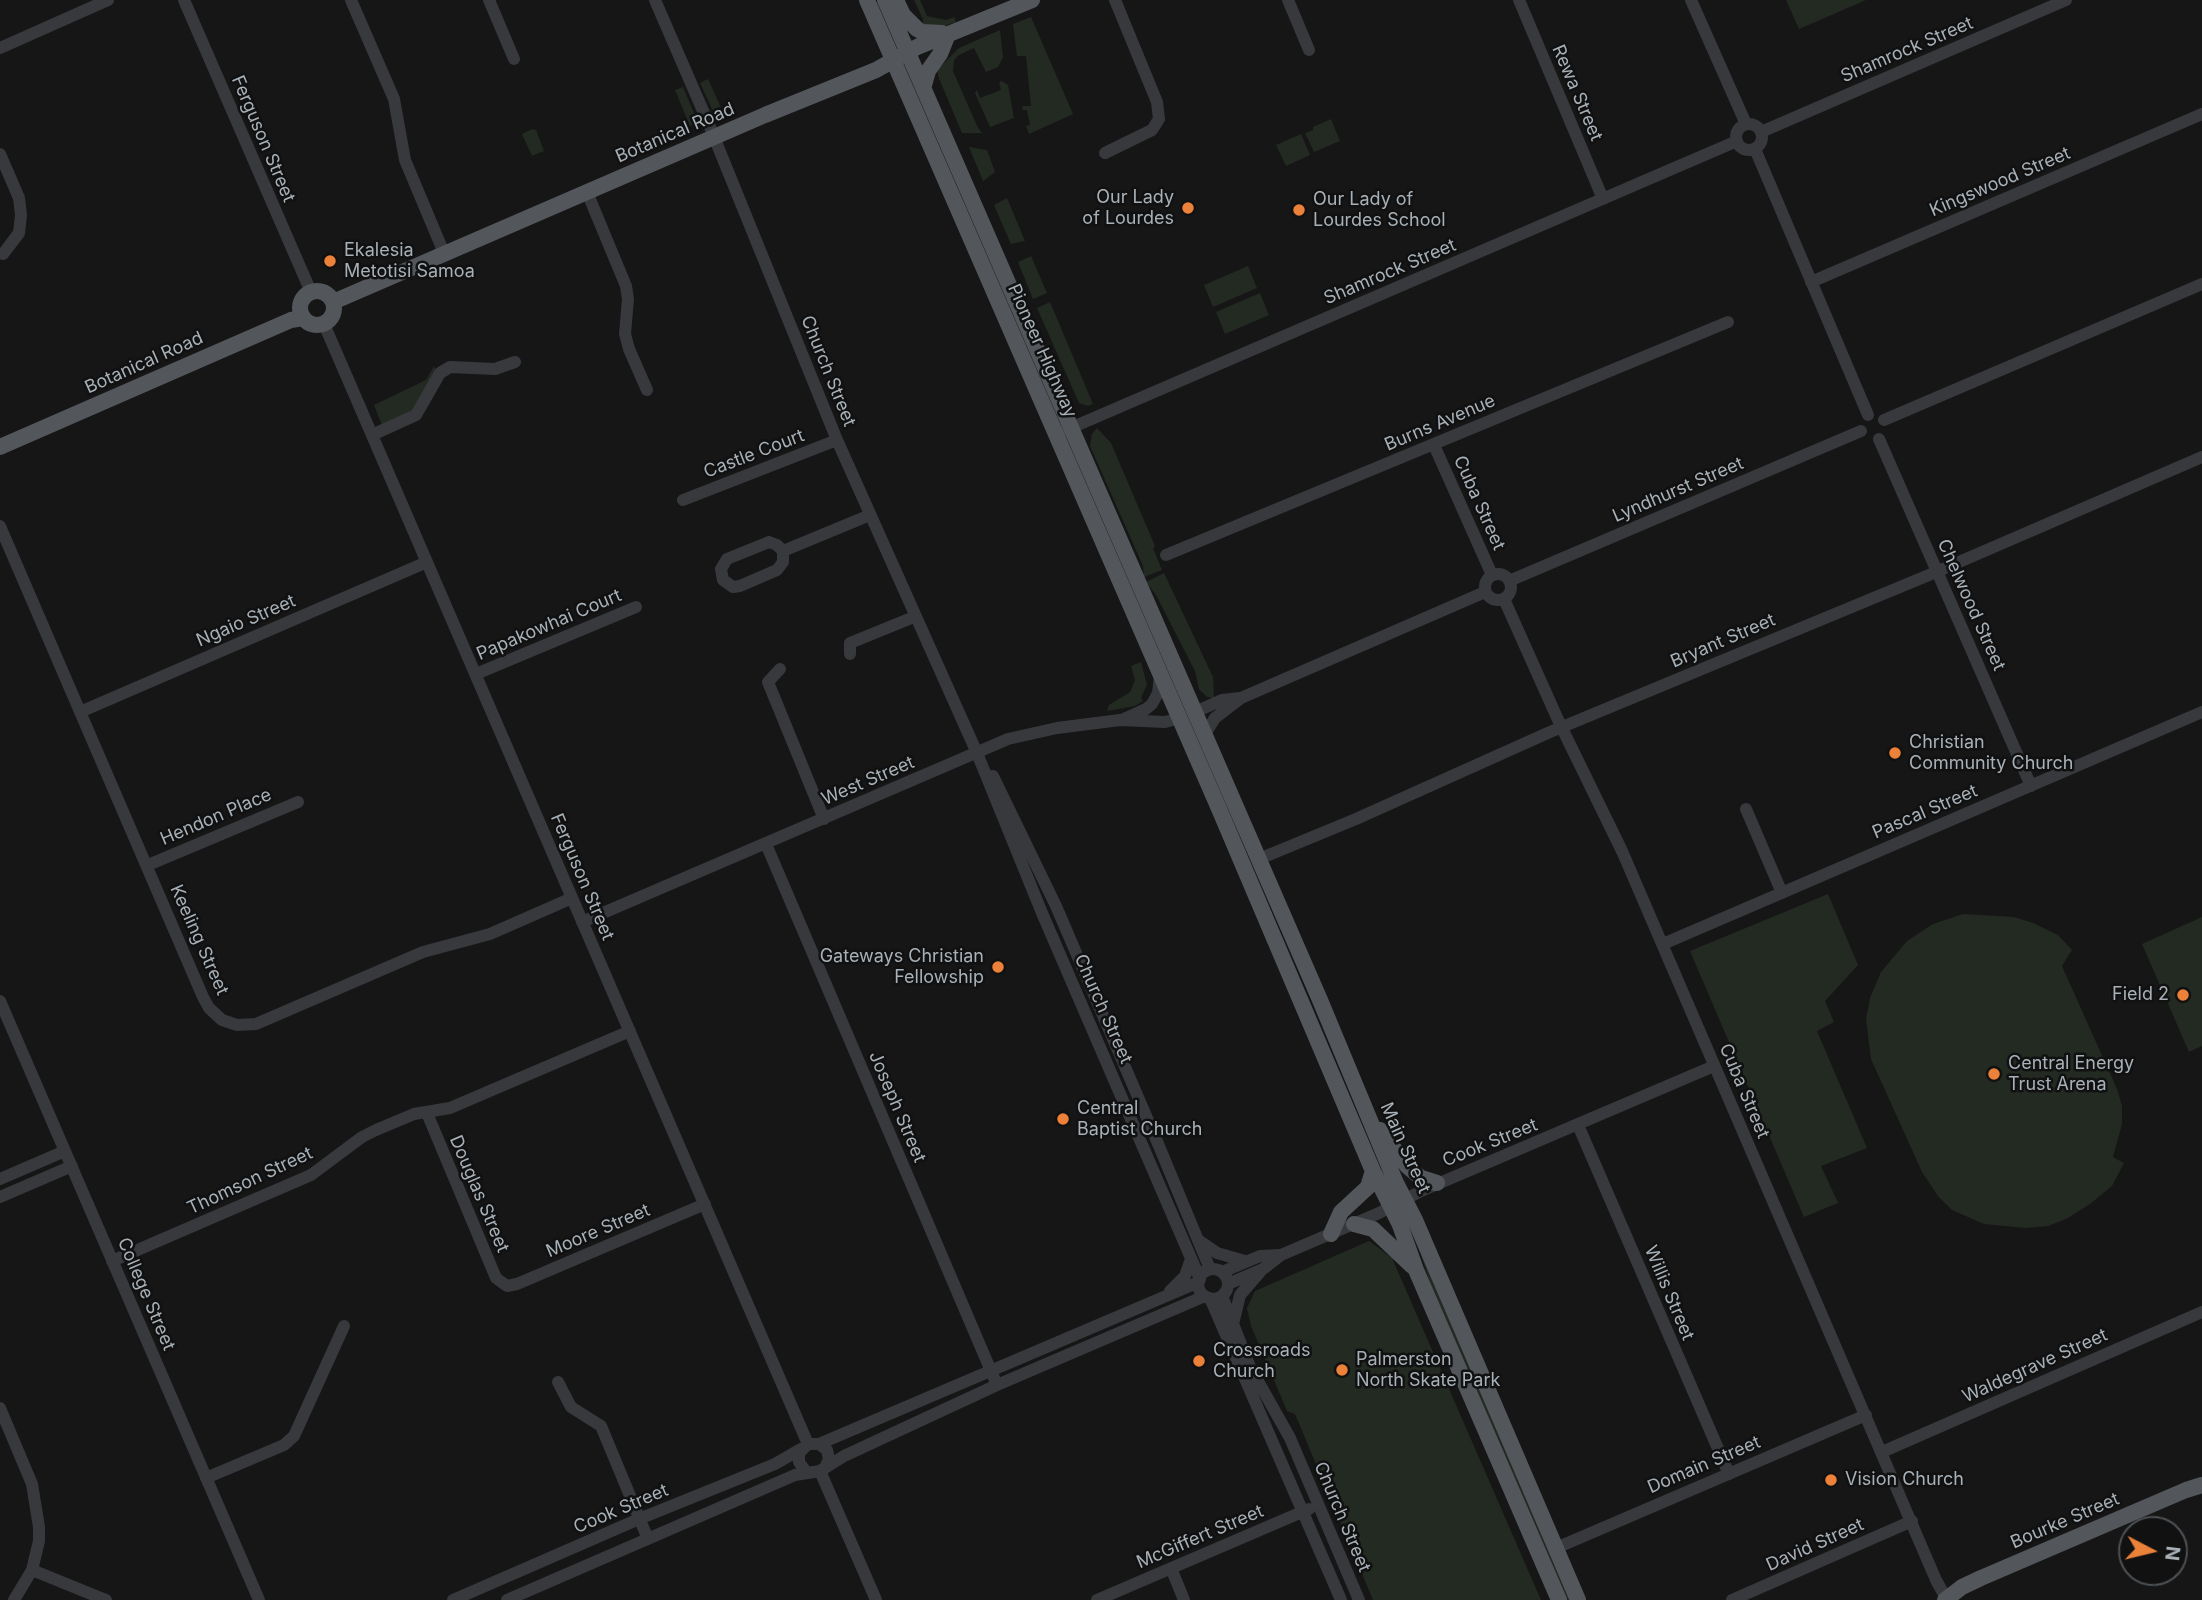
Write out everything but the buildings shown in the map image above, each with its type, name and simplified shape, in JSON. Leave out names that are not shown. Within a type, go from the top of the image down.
[{"type":"main road","name":"Pioneer Highway","points":[[867,0],[901,56],[923,85],[1064,431]]},
{"type":"main road","name":"Pioneer Highway","points":[[885,0],[901,56],[1119,558],[1180,718]]},
{"type":"main road","points":[[896,0],[903,15],[922,32],[948,34],[923,85]]},
{"type":"main road","name":"Botanical Road","points":[[333,302],[876,70],[948,34],[1031,0]]},
{"type":"main road","points":[[311,292],[324,293],[333,302],[334,312],[324,324],[311,324],[303,318],[301,303],[311,292]]},
{"type":"main road","name":"Botanical Road","points":[[0,447],[291,320],[303,318]]},
{"type":"main road","name":"Pioneer Highway","points":[[1119,558],[1157,625],[1195,712]]},
{"type":"main road","points":[[1157,625],[1161,647],[1181,700],[1180,718],[1559,1600]]},
{"type":"main road","points":[[1195,712],[1192,728],[1215,785],[1220,811]]},
{"type":"main road","name":"Main Street","points":[[1195,712],[1578,1600]]},
{"type":"main road","points":[[1371,1120],[1407,1166],[1421,1178],[1437,1183]]},
{"type":"main road","points":[[1331,1234],[1341,1212],[1368,1187],[1373,1171]]},
{"type":"main road","points":[[1354,1224],[1373,1229],[1416,1270]]},
{"type":"main road","points":[[2169,1497],[2202,1473]]},
{"type":"main road","name":"Bourke Street","points":[[1946,1600],[1962,1587],[1981,1578],[2202,1485]]},
{"type":"street","points":[[0,48],[108,0]]},
{"type":"street","name":"Ferguson Street","points":[[184,0],[311,292]]},
{"type":"street","points":[[351,0],[394,99],[410,174],[443,254]]},
{"type":"street","points":[[489,0],[514,59]]},
{"type":"street","name":"Church Street","points":[[655,0],[837,440],[977,753],[1042,914],[1191,1259],[1212,1277]]},
{"type":"street","points":[[1105,153],[1152,130],[1159,119],[1157,102],[1115,0]]},
{"type":"street","points":[[1288,0],[1309,50]]},
{"type":"street","name":"Rewa Street","points":[[1519,0],[1602,199]]},
{"type":"street","points":[[1691,0],[1746,124]]},
{"type":"street","name":"Shamrock Street","points":[[1761,132],[2066,0]]},
{"type":"street","name":"Kingswood Street","points":[[1811,282],[2202,114]]},
{"type":"street","points":[[1746,124],[1756,126],[1761,132],[1762,141],[1755,149],[1741,147],[1737,141],[1738,131],[1746,124]]},
{"type":"street","name":"Shamrock Street","points":[[1064,431],[1737,141]]},
{"type":"street","points":[[1755,149],[1868,415]]},
{"type":"street","points":[[0,154],[19,198],[21,215],[19,233],[3,254]]},
{"type":"street","points":[[587,192],[626,286],[628,299],[625,334],[647,390]]},
{"type":"street","points":[[1884,420],[2202,284]]},
{"type":"street","name":"Burns Avenue","points":[[1166,555],[1728,322]]},
{"type":"street","name":"Ferguson Street","points":[[324,324],[810,1446]]},
{"type":"street","points":[[372,435],[416,415],[440,373],[450,367],[495,369],[515,362]]},
{"type":"street","points":[[1874,414],[1884,420],[1886,427],[1879,439],[1865,437],[1861,431],[1863,419],[1868,415],[1874,414]]},
{"type":"street","name":"Lyndhurst Street","points":[[1509,581],[1861,431]]},
{"type":"street","name":"Chelwood Street","points":[[1879,439],[2031,786]]},
{"type":"street","name":"Castle Court","points":[[683,500],[837,440]]},
{"type":"street","name":"Cuba Street","points":[[1433,445],[1492,575]]},
{"type":"street","name":"Bryant Street","points":[[1259,859],[1356,819],[1561,727],[1937,571],[2202,457]]},
{"type":"street","points":[[783,551],[870,514]]},
{"type":"street","name":"Keeling Street","points":[[0,526],[209,1008],[222,1020],[237,1025],[257,1024],[424,952],[490,933],[572,898]]},
{"type":"street","points":[[769,542],[783,551],[783,562],[773,572],[740,586],[733,587],[723,580],[721,569],[727,559],[769,542]]},
{"type":"street","name":"Ngaio Street","points":[[80,712],[427,562]]},
{"type":"street","points":[[1492,575],[1505,576],[1509,581],[1510,591],[1504,599],[1496,601],[1489,598],[1485,592],[1485,582],[1492,575]]},
{"type":"street","points":[[1205,734],[1215,718],[1241,698],[1485,592]]},
{"type":"street","name":"Cuba Street","points":[[1504,599],[1561,727],[1622,851],[1946,1600]]},
{"type":"street","name":"Papakowhai Court","points":[[476,674],[636,607]]},
{"type":"street","points":[[850,654],[850,643],[914,617]]},
{"type":"street","points":[[780,669],[768,682],[824,819]]},
{"type":"street","points":[[1120,720],[1141,712],[1152,704],[1158,692],[1161,674]]},
{"type":"street","points":[[1195,712],[1222,700],[1241,698]]},
{"type":"street","name":"Pascal Street","points":[[1662,944],[2202,712]]},
{"type":"street","name":"West Street","points":[[582,922],[1008,739],[1056,728],[1120,720],[1165,722],[1180,718]]},
{"type":"street","name":"Church Street","points":[[977,753],[998,783],[1056,906],[1212,1277]]},
{"type":"street","name":"Hendon Place","points":[[148,865],[298,802]]},
{"type":"street","points":[[1746,808],[1782,893]]},
{"type":"street","name":"Joseph Street","points":[[766,844],[997,1385]]},
{"type":"street","name":"College Street","points":[[0,1001],[259,1600]]},
{"type":"street","name":"Thomson Street","points":[[113,1261],[311,1175],[362,1137],[414,1114],[450,1108],[630,1031]]},
{"type":"street","name":"Cook Street","points":[[1212,1277],[1263,1269],[1280,1255],[1390,1208],[1437,1183],[1714,1066]]},
{"type":"street","name":"Douglas Street","points":[[427,1113],[496,1278],[504,1285]]},
{"type":"street","name":"Willis Street","points":[[1578,1125],[1729,1474]]},
{"type":"street","points":[[0,1179],[65,1151]]},
{"type":"street","points":[[0,1197],[72,1166]]},
{"type":"street","name":"Moore Street","points":[[504,1285],[517,1284],[705,1204]]},
{"type":"street","points":[[1198,1240],[1217,1253],[1248,1261]]},
{"type":"street","name":"Cook Street","points":[[453,1600],[1248,1261],[1260,1256],[1280,1255]]},
{"type":"street","points":[[1161,1298],[1185,1276],[1191,1259]]},
{"type":"street","points":[[1192,1302],[1228,1329],[1240,1295],[1263,1269]]},
{"type":"street","points":[[1212,1277],[1200,1290],[1212,1297]]},
{"type":"street","points":[[1212,1277],[1212,1297]]},
{"type":"street","points":[[507,1600],[806,1472],[823,1469],[844,1456],[997,1385],[1192,1302],[1212,1297]]},
{"type":"street","name":"Church Street","points":[[1212,1297],[1290,1438],[1359,1600]]},
{"type":"street","points":[[1135,1309],[1140,1324]]},
{"type":"street","name":"Waldegrave Street","points":[[1882,1452],[2202,1312]]},
{"type":"street","points":[[206,1478],[284,1445],[294,1436],[344,1326]]},
{"type":"street","name":"Church Street","points":[[1228,1329],[1341,1600]]},
{"type":"street","points":[[1083,1331],[1089,1346]]},
{"type":"street","points":[[558,1382],[571,1407],[601,1426],[648,1539]]},
{"type":"street","points":[[0,1408],[36,1499],[39,1541],[32,1570],[14,1600]]},
{"type":"street","name":"Domain Street","points":[[1556,1548],[1866,1415]]},
{"type":"street","points":[[806,1472],[799,1462],[810,1446],[829,1454],[823,1469],[876,1600]]},
{"type":"street","name":"McGiffert Street","points":[[1097,1600],[1318,1506]]},
{"type":"street","name":"David Street","points":[[1732,1600],[1912,1521]]},
{"type":"street","points":[[1171,1568],[1184,1600]]},
{"type":"street","points":[[32,1570],[106,1600]]},
{"type":"shaded area","points":[[914,0],[920,0],[927,16],[946,20],[954,17],[956,22],[939,28],[923,26],[923,19]]},
{"type":"shaded area","points":[[1786,0],[1866,0],[1799,29]]},
{"type":"shaded area","points":[[1031,17],[1073,114],[1029,134],[1026,126],[1030,125],[1027,110],[1023,110],[1022,106],[1031,106],[1026,56],[1017,56],[1013,24]]},
{"type":"shaded area","points":[[1000,30],[1003,57],[998,67],[986,72],[974,48],[954,60],[953,71],[982,133],[962,133],[938,76],[938,69],[959,48]]},
{"type":"shaded area","points":[[708,79],[723,112],[717,115],[700,83]]},
{"type":"shaded area","points":[[999,82],[1008,85],[1014,118],[990,127],[975,93],[977,90],[980,98],[1001,90]]},
{"type":"shaded area","points":[[683,87],[697,123],[690,126],[675,90]]},
{"type":"shaded area","points":[[1331,119],[1340,141],[1314,152],[1305,133]]},
{"type":"shaded area","points":[[536,130],[544,151],[532,156],[522,134]]},
{"type":"shaded area","points":[[1301,134],[1310,155],[1286,166],[1276,145]]},
{"type":"shaded area","points":[[969,147],[987,150],[995,172],[983,181]]},
{"type":"shaded area","points":[[1007,198],[1025,241],[1011,244],[994,205]]},
{"type":"shaded area","points":[[1031,256],[1047,293],[1033,299],[1018,262]]},
{"type":"shaded area","points":[[1248,266],[1257,288],[1213,307],[1204,285]]},
{"type":"shaded area","points":[[1260,293],[1269,315],[1225,334],[1216,312]]},
{"type":"shaded area","points":[[1050,302],[1093,404],[1088,406],[1079,403],[1037,308]]},
{"type":"shaded area","points":[[434,366],[437,373],[416,409],[382,425],[374,405],[426,380]]},
{"type":"shaded area","points":[[1097,428],[1111,443],[1155,546],[1153,548],[1162,570],[1144,577],[1143,566],[1090,446],[1092,434]]},
{"type":"shaded area","points":[[1164,573],[1213,677],[1214,698],[1207,697],[1199,689],[1195,671],[1156,595],[1146,582]]},
{"type":"shaded area","points":[[1141,662],[1147,685],[1141,698],[1143,701],[1135,706],[1107,711],[1109,705],[1130,692],[1135,680],[1131,666]]},
{"type":"shaded area","points":[[1828,894],[1858,965],[1825,1001],[1834,1022],[1817,1031],[1867,1148],[1821,1166],[1838,1203],[1804,1217],[1690,951]]},
{"type":"shaded area","name":"Central Energy Trust Arena","points":[[1963,914],[2014,917],[2033,923],[2058,935],[2072,950],[2062,966],[2117,1089],[2122,1106],[2122,1124],[2113,1157],[2124,1163],[2112,1186],[2066,1219],[2048,1226],[2026,1228],[1984,1224],[1952,1210],[1938,1196],[1922,1172],[1871,1059],[1866,1019],[1870,998],[1881,972],[1907,941],[1933,924]]},
{"type":"shaded area","name":"Field 2","points":[[2202,917],[2202,1046],[2189,1052],[2142,944]]},
{"type":"shaded area","points":[[1369,1241],[1392,1258],[1541,1600],[1373,1600],[1295,1414],[1287,1411],[1251,1326],[1247,1308],[1255,1291]]},
{"type":"shaded area","points":[[1423,1254],[1571,1600],[1566,1600],[1432,1288],[1421,1255]]},
{"type":"place","name":"Our Lady of Lourdes","points":[[1188,208]]},
{"type":"place","name":"Our Lady of Lourdes School","points":[[1299,210]]},
{"type":"place","name":"Ekalesia Metotisi Samoa","points":[[330,261]]},
{"type":"place","name":"Christian Community Church","points":[[1895,753]]},
{"type":"place","name":"Gateways Christian Fellowship","points":[[998,967]]},
{"type":"place","name":"Field 2","points":[[2183,995]]},
{"type":"place","name":"Central Energy Trust Arena","points":[[1994,1074]]},
{"type":"place","name":"Central Baptist Church","points":[[1063,1119]]},
{"type":"place","name":"Crossroads Church","points":[[1199,1361]]},
{"type":"place","name":"Palmerston North Skate Park","points":[[1342,1370]]},
{"type":"place","name":"Vision Church","points":[[1831,1480]]}]
